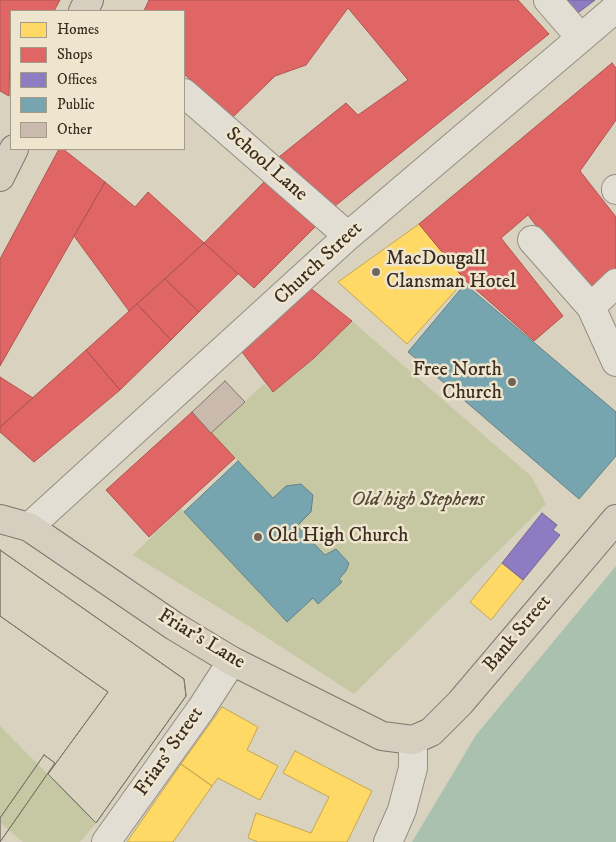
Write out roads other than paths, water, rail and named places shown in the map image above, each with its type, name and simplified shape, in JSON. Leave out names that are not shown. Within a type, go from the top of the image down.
[{"type":"main road","points":[[0,177],[14,150]]},
{"type":"main road","name":"Friar's Lane","points":[[0,519],[29,527],[174,626],[232,661],[382,736],[413,740]]},
{"type":"main road","name":"Bank Street","points":[[413,740],[430,732],[460,703],[616,519]]},
{"type":"street","points":[[548,0],[580,37]]},
{"type":"street","name":"Church Street","points":[[29,527],[348,236],[616,8]]},
{"type":"street","name":"School Lane","points":[[185,94],[348,236]]},
{"type":"street","points":[[532,240],[591,307],[616,362]]},
{"type":"street","points":[[591,307],[616,284]]},
{"type":"street","name":"Friars' Street","points":[[106,842],[201,709],[232,661]]},
{"type":"street","points":[[388,842],[402,810],[413,768],[413,740]]},
{"type":"place","name":"MacDougall Clansman Hotel","points":[[376,272]]},
{"type":"place","name":"Free North Church","points":[[512,382]]},
{"type":"place","name":"Old High Church","points":[[258,537]]},
{"type":"park label","name":"Old high Stephens","points":[[418,501]]}]
